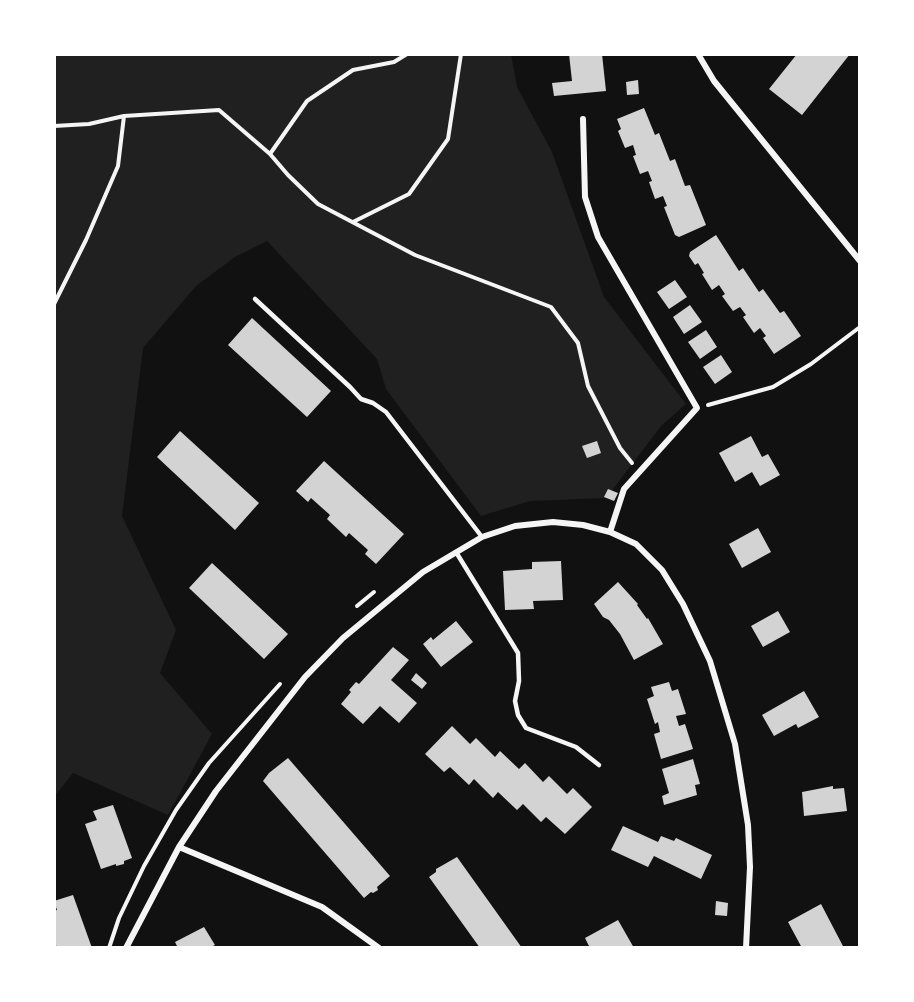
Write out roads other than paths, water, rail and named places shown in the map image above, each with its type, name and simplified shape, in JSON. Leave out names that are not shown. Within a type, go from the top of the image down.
[{"type":"street","points":[[698,54],[714,81],[860,261]]},
{"type":"street","points":[[583,119],[585,197],[598,237],[697,408],[624,489],[610,532]]},
{"type":"street","points":[[126,948],[179,847],[216,790],[305,677],[343,639],[423,572],[482,537],[515,526],[553,522],[583,525],[610,532],[636,544],[662,570],[683,604],[710,661],[735,744],[748,825],[750,867],[746,948]]},
{"type":"street","points":[[179,847],[322,908],[380,948]]},
{"type":"lane","points":[[255,299],[361,399],[373,403],[386,412],[482,537]]},
{"type":"lane","points":[[456,552],[518,653],[519,681],[515,701],[518,715],[525,728],[576,747],[599,765]]}]
